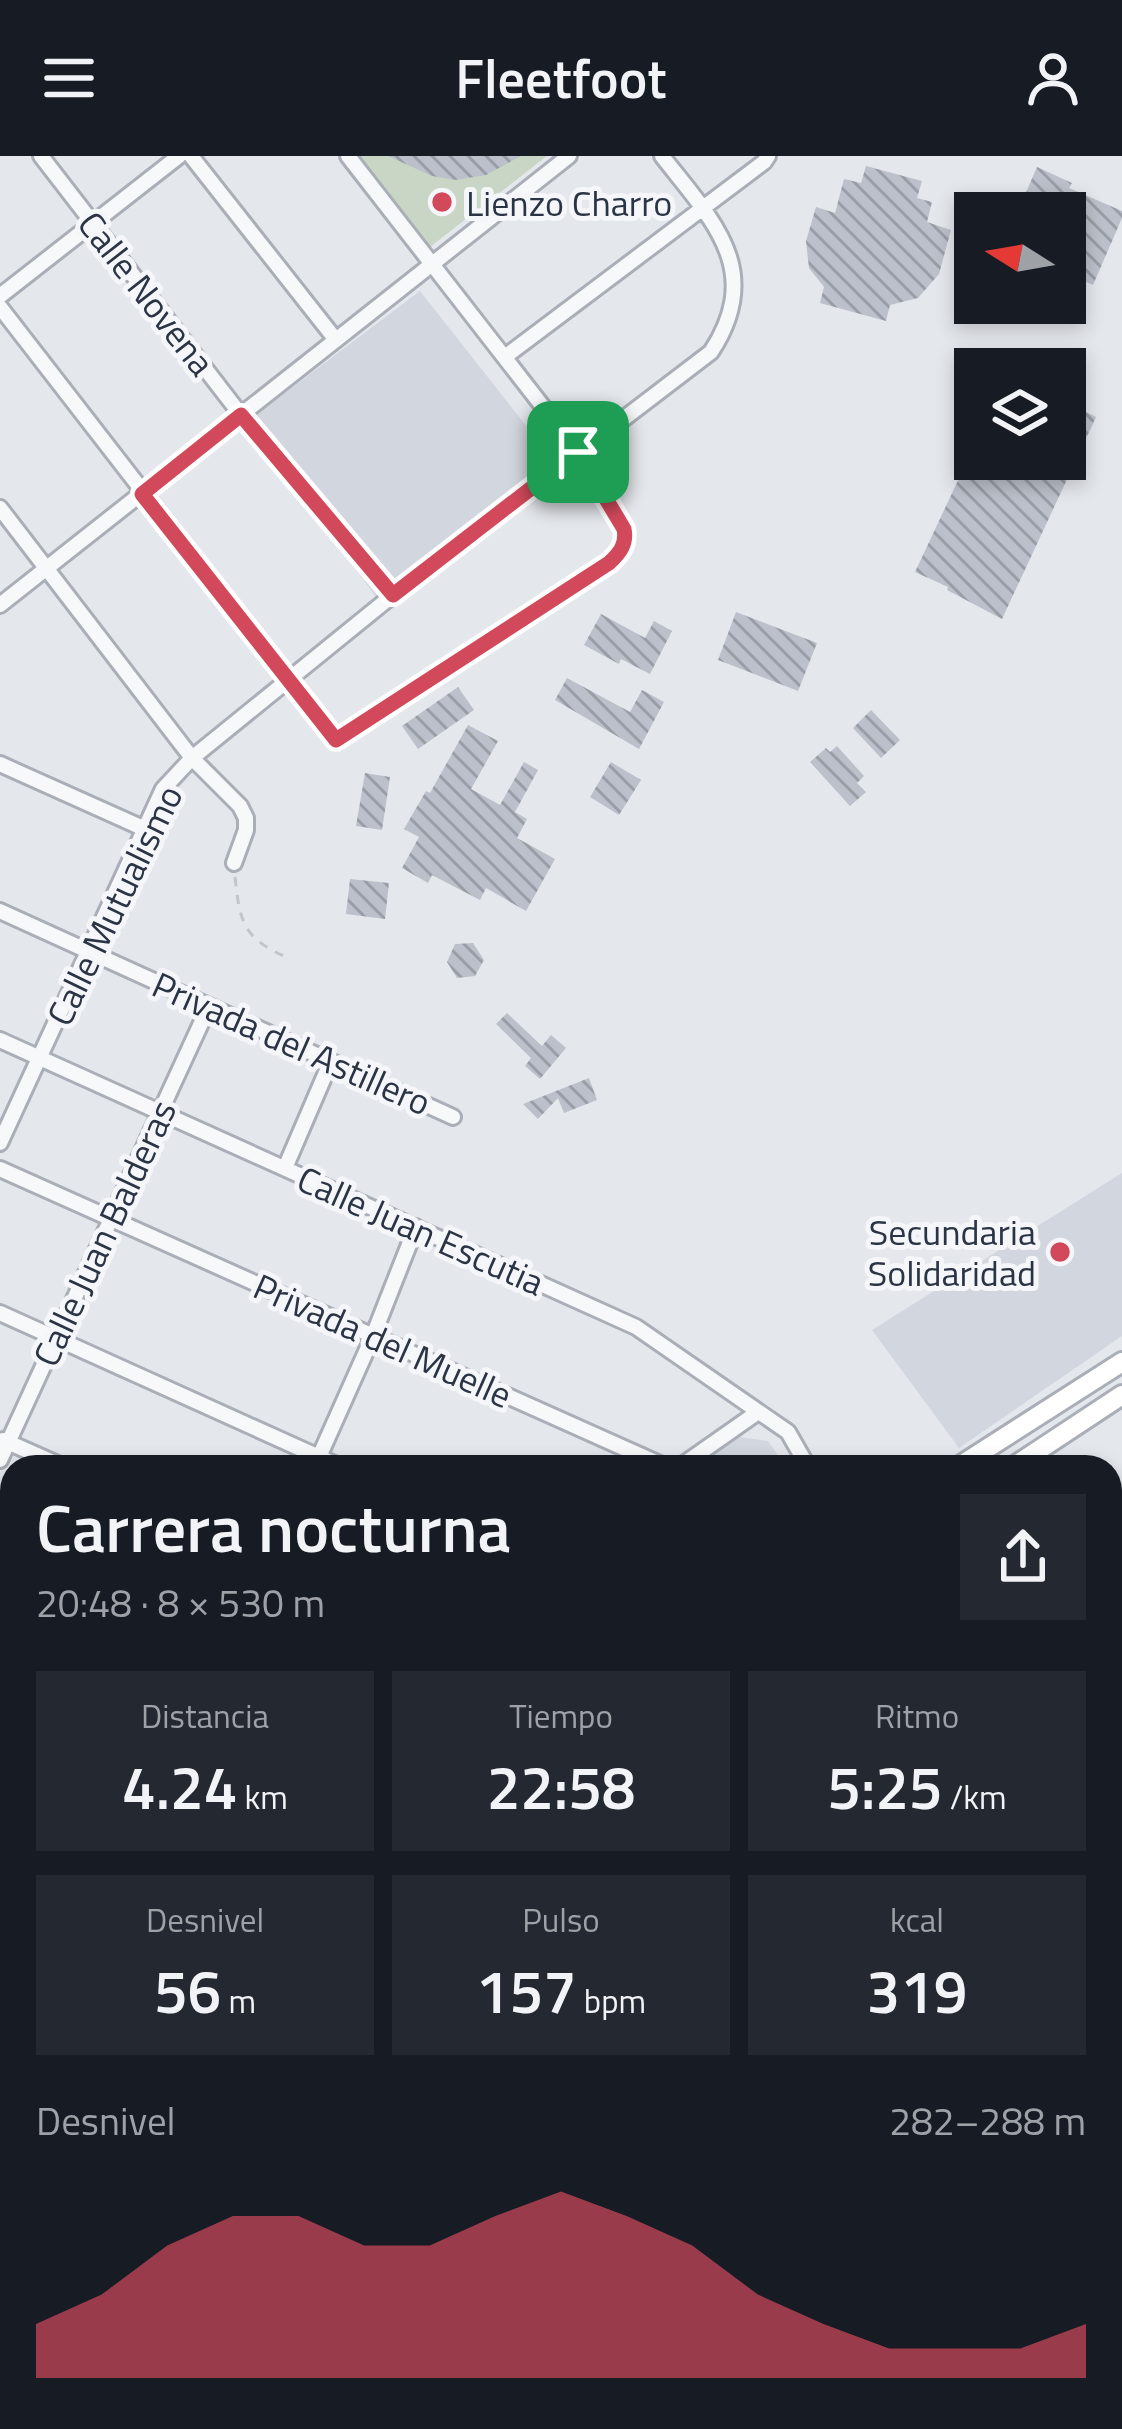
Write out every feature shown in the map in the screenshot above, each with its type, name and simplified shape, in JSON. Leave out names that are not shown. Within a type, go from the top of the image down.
[{"type":"main road","points":[[977,1455],[1122,1362]]},
{"type":"main road","points":[[1031,1455],[1122,1395]]},
{"type":"main road","points":[[1037,1418],[1051,1442]]},
{"type":"street","name":"Calle Novena","points":[[41,156],[241,415],[393,595]]},
{"type":"street","points":[[0,296],[179,156]]},
{"type":"street","points":[[191,156],[336,340]]},
{"type":"street","points":[[336,740],[609,563],[626,538],[578,452],[348,156]]},
{"type":"street","points":[[0,605],[568,156]]},
{"type":"street","name":"Calle Mutualismo","points":[[0,1143],[163,789],[193,758],[393,595],[711,352],[731,311],[734,289],[729,250],[662,156]]},
{"type":"street","points":[[506,356],[768,156]]},
{"type":"street","points":[[0,307],[289,680]]},
{"type":"street","points":[[0,508],[193,758],[240,806],[246,830],[234,863]]},
{"type":"street","points":[[0,764],[145,829]]},
{"type":"street","name":"Privada del Astillero","points":[[0,911],[453,1117]]},
{"type":"street","name":"Calle Juan Balderas","points":[[4,1440],[208,1006]]},
{"type":"street","name":"Calle Juan Escutia","points":[[0,1040],[636,1327],[788,1432],[801,1455]]},
{"type":"street","points":[[285,1168],[331,1061]]},
{"type":"street","name":"Privada del Muelle","points":[[0,1169],[373,1336],[616,1455]]},
{"type":"street","points":[[320,1455],[416,1227]]},
{"type":"street","points":[[0,1313],[315,1455]]},
{"type":"street","name":"Privada del Muelle","points":[[697,1455],[758,1412]]},
{"type":"street","points":[[4,1440],[37,1455]]},
{"type":"path","points":[[289,680],[336,740]]},
{"type":"path","points":[[234,863],[239,915],[246,932],[288,958]]},
{"type":"shaded area","points":[[420,291],[554,461],[378,600],[249,420]]},
{"type":"shaded area","name":"Secundaria Solidaridad","points":[[1122,1173],[1122,1336],[959,1448],[872,1330]]},
{"type":"shaded area","points":[[733,1436],[768,1441],[778,1455],[710,1455]]},
{"type":"green space","name":"Lienzo Charro","points":[[360,156],[547,156],[430,247]]},
{"type":"building","points":[[388,156],[521,156],[486,175],[456,180],[432,176]]},
{"type":"building","points":[[866,166],[922,181],[917,198],[932,202],[927,222],[951,230],[939,274],[918,298],[890,305],[886,321],[820,303],[824,287],[809,268],[806,241],[816,207],[835,213],[844,179],[861,183]]},
{"type":"building","points":[[1037,167],[1072,183],[1069,188],[1078,192],[1026,192]]},
{"type":"building","points":[[1086,195],[1122,211],[1093,285],[1086,282]]},
{"type":"building","points":[[1086,412],[1096,417],[1086,438]]},
{"type":"building","points":[[958,480],[1067,480],[1002,619],[915,572]]},
{"type":"building","points":[[736,612],[817,643],[798,691],[718,660]]},
{"type":"building","points":[[601,614],[645,638],[654,621],[672,631],[650,674],[584,645]]},
{"type":"building","points":[[567,678],[630,712],[642,690],[664,702],[639,749],[555,700]]},
{"type":"building","points":[[458,687],[474,710],[418,749],[402,726]]},
{"type":"building","points":[[871,710],[900,740],[881,758],[853,728]]},
{"type":"building","points":[[468,725],[498,741],[471,789],[500,805],[524,762],[538,770],[515,812],[527,819],[517,838],[555,859],[526,911],[486,888],[480,900],[432,875],[428,883],[402,868],[419,837],[404,829]]},
{"type":"building","points":[[837,746],[864,776],[857,783],[866,792],[850,806],[810,762],[826,748],[830,752]]},
{"type":"building","points":[[611,762],[641,780],[619,815],[590,797]]},
{"type":"building","points":[[365,773],[390,777],[382,830],[356,826]]},
{"type":"building","points":[[350,879],[389,883],[385,919],[346,914]]},
{"type":"building","points":[[473,943],[484,960],[475,976],[457,978],[447,962],[455,944]]},
{"type":"building","points":[[507,1013],[542,1046],[551,1035],[566,1048],[540,1079],[525,1066],[531,1058],[496,1024]]},
{"type":"building","points":[[589,1078],[597,1100],[564,1113],[558,1098],[538,1119],[523,1104]]},
{"type":"place","name":"Lienzo Charro","points":[[442,202]]},
{"type":"place","name":"Secundaria Solidaridad","points":[[1060,1252]]},
{"type":"route","points":[[241,415],[393,595],[578,452],[624,529],[626,538],[618,555],[336,740],[142,494],[241,415]]}]
